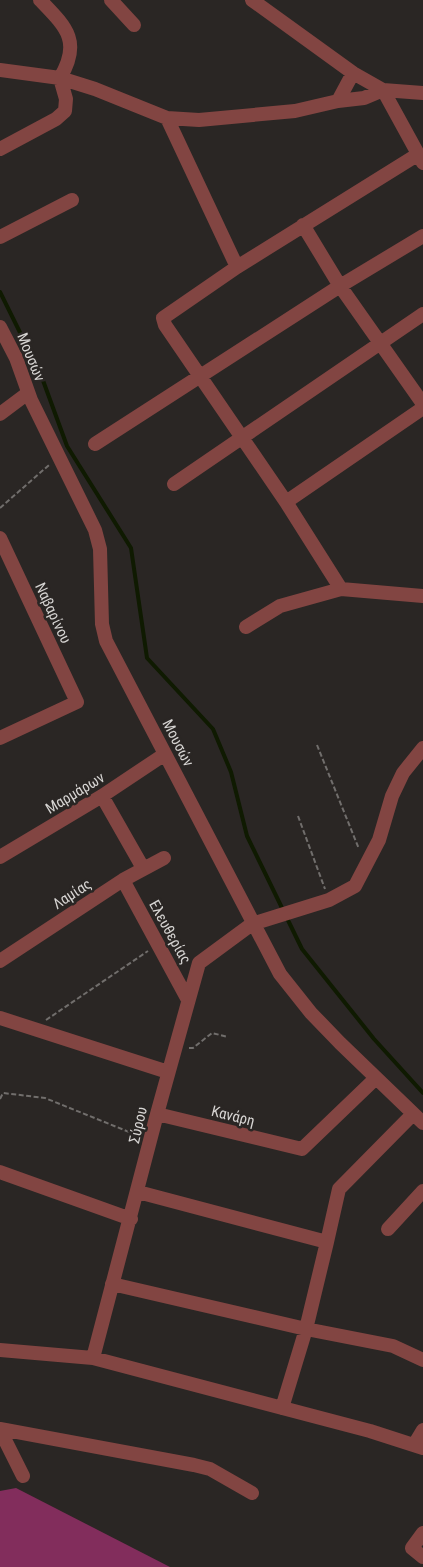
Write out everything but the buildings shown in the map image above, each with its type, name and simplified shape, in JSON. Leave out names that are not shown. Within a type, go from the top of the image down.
[{"type":"street","points":[[0,149],[56,119],[65,111],[66,99],[60,78],[71,54],[72,44],[59,20],[40,0]]},
{"type":"street","points":[[111,0],[134,25]]},
{"type":"street","points":[[252,0],[353,73],[383,90],[423,93]]},
{"type":"street","points":[[0,70],[60,78],[95,89],[167,118],[199,120],[295,111],[338,100],[364,98],[383,90]]},
{"type":"street","points":[[338,100],[353,73]]},
{"type":"street","points":[[341,589],[286,502],[199,377],[162,318],[303,225],[420,159],[383,90]]},
{"type":"street","points":[[167,118],[237,267]]},
{"type":"street","points":[[0,237],[72,200]]},
{"type":"street","points":[[303,225],[340,286],[423,404]]},
{"type":"street","points":[[96,444],[340,286],[423,236]]},
{"type":"street","points":[[174,484],[423,314]]},
{"type":"street","name":"Μουσών","points":[[0,327],[16,358],[28,393],[58,457],[70,475],[96,530],[100,549],[103,632],[252,924],[280,974],[311,1013],[418,1119]]},
{"type":"street","points":[[0,414],[28,393]]},
{"type":"street","points":[[286,502],[423,408]]},
{"type":"street","name":"Ναβαρίνου","points":[[0,538],[77,702],[0,738]]},
{"type":"street","points":[[246,627],[280,606],[341,589],[423,596]]},
{"type":"street","name":"Μαρμάρων","points":[[0,857],[102,796],[165,754]]},
{"type":"street","name":"Σύρου","points":[[93,1358],[168,1072],[199,963],[252,924],[329,900],[356,886],[379,840],[392,796],[404,773],[421,756]]},
{"type":"street","points":[[102,796],[143,868]]},
{"type":"street","name":"Λαμίας","points":[[0,961],[123,880],[164,858]]},
{"type":"street","name":"Ελευθερίας","points":[[123,880],[188,1000]]},
{"type":"street","points":[[0,1018],[168,1072]]},
{"type":"street","name":"Κανάρη","points":[[157,1114],[302,1149],[376,1078]]},
{"type":"street","points":[[282,1408],[306,1329],[339,1189],[418,1119]]},
{"type":"street","points":[[0,1172],[131,1219]]},
{"type":"street","points":[[388,1229],[423,1191]]},
{"type":"street","points":[[138,1192],[327,1242]]},
{"type":"street","points":[[112,1284],[306,1329],[393,1346],[423,1360]]},
{"type":"street","points":[[0,1350],[93,1358],[419,1446],[423,1430]]},
{"type":"street","points":[[0,1430],[23,1476]]},
{"type":"street","points":[[0,1430],[194,1465],[210,1469],[252,1493]]},
{"type":"street","points":[[423,1533],[412,1548],[423,1557]]},
{"type":"path","points":[[0,508],[58,457]]},
{"type":"path","points":[[317,745],[366,866]]},
{"type":"path","points":[[298,816],[329,900]]},
{"type":"path","points":[[34,1028],[158,944]]},
{"type":"path","points":[[175,1048],[193,1048],[212,1033],[228,1037]]},
{"type":"path","points":[[0,1099],[3,1093],[45,1098],[151,1141]]},
{"type":"shaded area","points":[[16,1488],[170,1567],[0,1567],[0,1491]]},
{"type":"waterway","points":[[0,292],[41,375],[67,446],[131,548],[147,658],[213,729],[231,772],[247,836],[302,949],[374,1039],[423,1093]]}]
